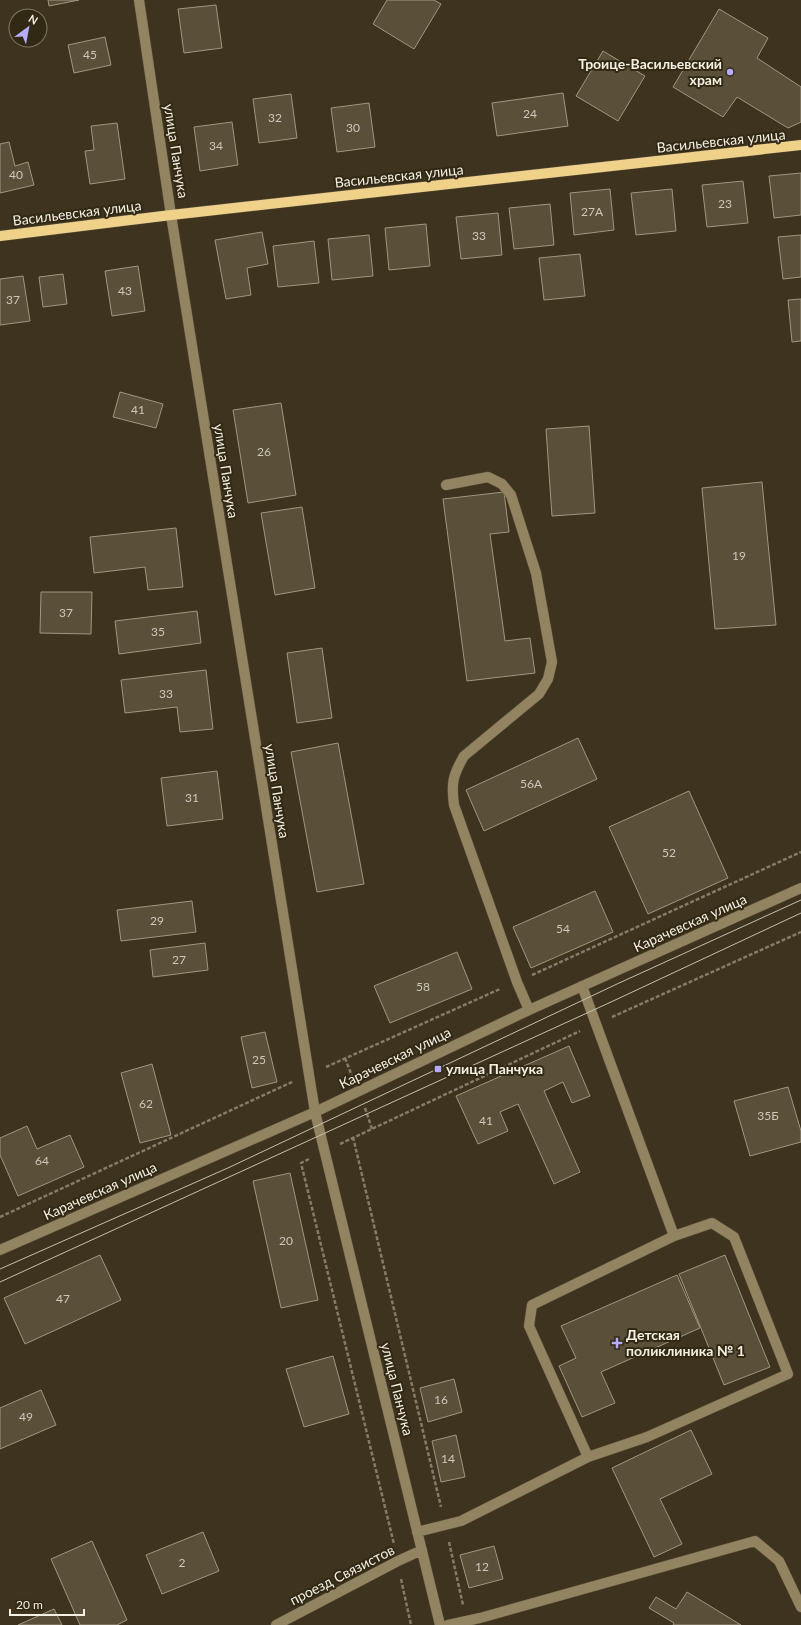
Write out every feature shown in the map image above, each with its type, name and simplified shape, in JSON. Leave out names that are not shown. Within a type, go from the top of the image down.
[{"type":"main road","name":"Васильевская улица","points":[[0,236],[171,215],[801,146]]},
{"type":"street","name":"улица Панчука","points":[[139,0],[171,215],[315,1112],[440,1625]]},
{"type":"street","points":[[446,485],[488,477],[502,484],[511,495],[536,572],[552,662],[548,679],[539,694],[464,756],[456,769],[452,787],[454,805],[517,982],[529,1010]]},
{"type":"street","name":"Карачевская улица","points":[[0,1250],[315,1112],[529,1010],[801,888]]},
{"type":"street","points":[[582,986],[674,1236]]},
{"type":"street","points":[[417,1532],[461,1521],[588,1457],[647,1437],[788,1374],[734,1237],[712,1223],[674,1236],[532,1305],[529,1326],[588,1457]]},
{"type":"street","points":[[448,1625],[755,1542],[779,1561],[801,1607]]},
{"type":"street","name":"проезд Связистов","points":[[276,1625],[422,1550]]},
{"type":"path","points":[[0,1217],[308,1074],[517,982],[801,852]]},
{"type":"path","points":[[467,1621],[354,1137],[596,1024],[801,932]]},
{"type":"path","points":[[301,1163],[398,1561],[411,1625]]},
{"type":"building","points":[[48,0],[79,0],[49,6]]},
{"type":"building","points":[[387,0],[434,0],[441,4],[414,49],[373,24]]},
{"type":"building","points":[[216,5],[222,48],[184,53],[178,9]]},
{"type":"building","name":"Троице-Васильевский храм","points":[[719,9],[768,38],[757,58],[801,87],[801,122],[788,128],[737,97],[723,117],[673,87]]},
{"type":"building","points":[[105,37],[111,65],[74,73],[68,45]]},
{"type":"building","points":[[603,51],[645,76],[618,121],[576,96]]},
{"type":"building","points":[[563,93],[568,126],[497,136],[492,103]]},
{"type":"building","points":[[291,94],[297,138],[259,143],[253,99]]},
{"type":"building","points":[[369,103],[375,147],[337,152],[331,108]]},
{"type":"building","points":[[232,122],[238,165],[200,171],[194,127]]},
{"type":"building","points":[[117,123],[125,179],[90,184],[85,151],[94,150],[91,126]]},
{"type":"building","points":[[9,142],[15,166],[28,162],[34,185],[0,193],[0,144]]},
{"type":"building","points":[[801,173],[801,215],[774,218],[769,176]]},
{"type":"building","points":[[743,181],[748,223],[707,227],[702,185]]},
{"type":"building","points":[[610,189],[614,230],[574,235],[570,193]]},
{"type":"building","points":[[672,189],[676,231],[636,235],[631,193]]},
{"type":"building","points":[[550,204],[554,245],[514,249],[509,208]]},
{"type":"building","points":[[498,213],[502,255],[461,259],[456,217]]},
{"type":"building","points":[[426,224],[430,266],[389,270],[385,228]]},
{"type":"building","points":[[262,232],[268,264],[247,268],[251,295],[226,299],[215,240]]},
{"type":"building","points":[[369,235],[373,276],[332,280],[328,239]]},
{"type":"building","points":[[801,235],[801,277],[783,279],[778,237]]},
{"type":"building","points":[[314,241],[319,283],[278,287],[273,246]]},
{"type":"building","points":[[580,254],[585,296],[544,300],[539,258]]},
{"type":"building","points":[[138,266],[145,311],[112,316],[105,271]]},
{"type":"building","points":[[63,274],[67,304],[43,307],[39,277]]},
{"type":"building","points":[[23,276],[30,321],[0,325],[0,279]]},
{"type":"building","points":[[801,299],[801,341],[792,342],[788,300]]},
{"type":"building","points":[[120,392],[163,404],[156,428],[113,417]]},
{"type":"building","points":[[281,403],[296,495],[248,503],[233,410]]},
{"type":"building","points":[[589,426],[595,513],[552,516],[546,429]]},
{"type":"building","points":[[762,482],[776,625],[715,629],[702,488]]},
{"type":"building","points":[[504,492],[509,532],[490,534],[505,641],[530,638],[535,673],[467,681],[443,499]]},
{"type":"building","points":[[302,507],[315,588],[275,595],[261,513]]},
{"type":"building","points":[[176,528],[183,587],[148,590],[145,567],[94,573],[90,537]]},
{"type":"building","points":[[41,592],[92,592],[91,634],[40,633]]},
{"type":"building","points":[[197,611],[201,643],[119,654],[115,621]]},
{"type":"building","points":[[322,648],[332,718],[297,723],[287,653]]},
{"type":"building","points":[[206,670],[213,729],[180,732],[177,707],[125,713],[121,680]]},
{"type":"building","points":[[578,738],[597,779],[484,831],[466,790]]},
{"type":"building","points":[[338,743],[364,884],[317,892],[291,752]]},
{"type":"building","points":[[217,771],[223,819],[167,826],[161,778]]},
{"type":"building","points":[[689,791],[728,878],[648,914],[609,827]]},
{"type":"building","points":[[595,891],[613,932],[531,968],[513,927]]},
{"type":"building","points":[[192,901],[196,932],[121,941],[117,910]]},
{"type":"building","points":[[205,943],[208,970],[153,977],[150,950]]},
{"type":"building","points":[[457,952],[472,989],[390,1023],[374,986]]},
{"type":"building","points":[[265,1032],[277,1082],[252,1088],[241,1037]]},
{"type":"building","points":[[569,1046],[590,1096],[572,1103],[563,1082],[544,1091],[580,1172],[554,1184],[518,1104],[500,1112],[508,1131],[478,1144],[456,1096]]},
{"type":"building","points":[[152,1064],[171,1135],[140,1143],[121,1073]]},
{"type":"building","points":[[788,1087],[801,1131],[801,1142],[750,1156],[734,1101]]},
{"type":"building","points":[[27,1126],[37,1149],[70,1135],[84,1167],[18,1196],[0,1155],[0,1138]]},
{"type":"building","points":[[290,1173],[318,1300],[281,1308],[253,1181]]},
{"type":"building","points":[[100,1255],[121,1300],[25,1344],[4,1298]]},
{"type":"building","points":[[725,1255],[770,1367],[724,1385],[679,1274]]},
{"type":"building","name":"Детская поликлиника № 1","points":[[677,1275],[700,1328],[601,1372],[615,1403],[582,1417],[559,1366],[576,1358],[561,1326]]},
{"type":"building","points":[[333,1356],[349,1414],[304,1427],[286,1369]]},
{"type":"building","points":[[454,1379],[462,1412],[428,1422],[420,1388]]},
{"type":"building","points":[[41,1390],[56,1425],[0,1449],[0,1408]]},
{"type":"building","points":[[691,1430],[712,1474],[660,1499],[682,1544],[654,1557],[612,1468]]},
{"type":"building","points":[[456,1435],[465,1477],[441,1482],[432,1441]]},
{"type":"building","points":[[203,1532],[219,1571],[162,1594],[146,1555]]},
{"type":"building","points":[[92,1541],[127,1620],[117,1625],[80,1625],[51,1559]]},
{"type":"building","points":[[494,1546],[503,1579],[469,1588],[460,1555]]},
{"type":"building","points":[[687,1592],[741,1625],[673,1625],[674,1623],[649,1608],[656,1597],[676,1609]]},
{"type":"building","points":[[54,1609],[62,1625],[18,1625]]},
{"type":"tram line","points":[[0,1269],[230,1167],[617,984],[801,900]]},
{"type":"tram line","points":[[0,1282],[611,1002],[801,913]]},
{"type":"place","name":"Троице-Васильевский храм","points":[[730,72]]},
{"type":"place","name":"улица Панчука","points":[[438,1069]]},
{"type":"place","name":"Детская поликлиника № 1","points":[[617,1343]]}]
